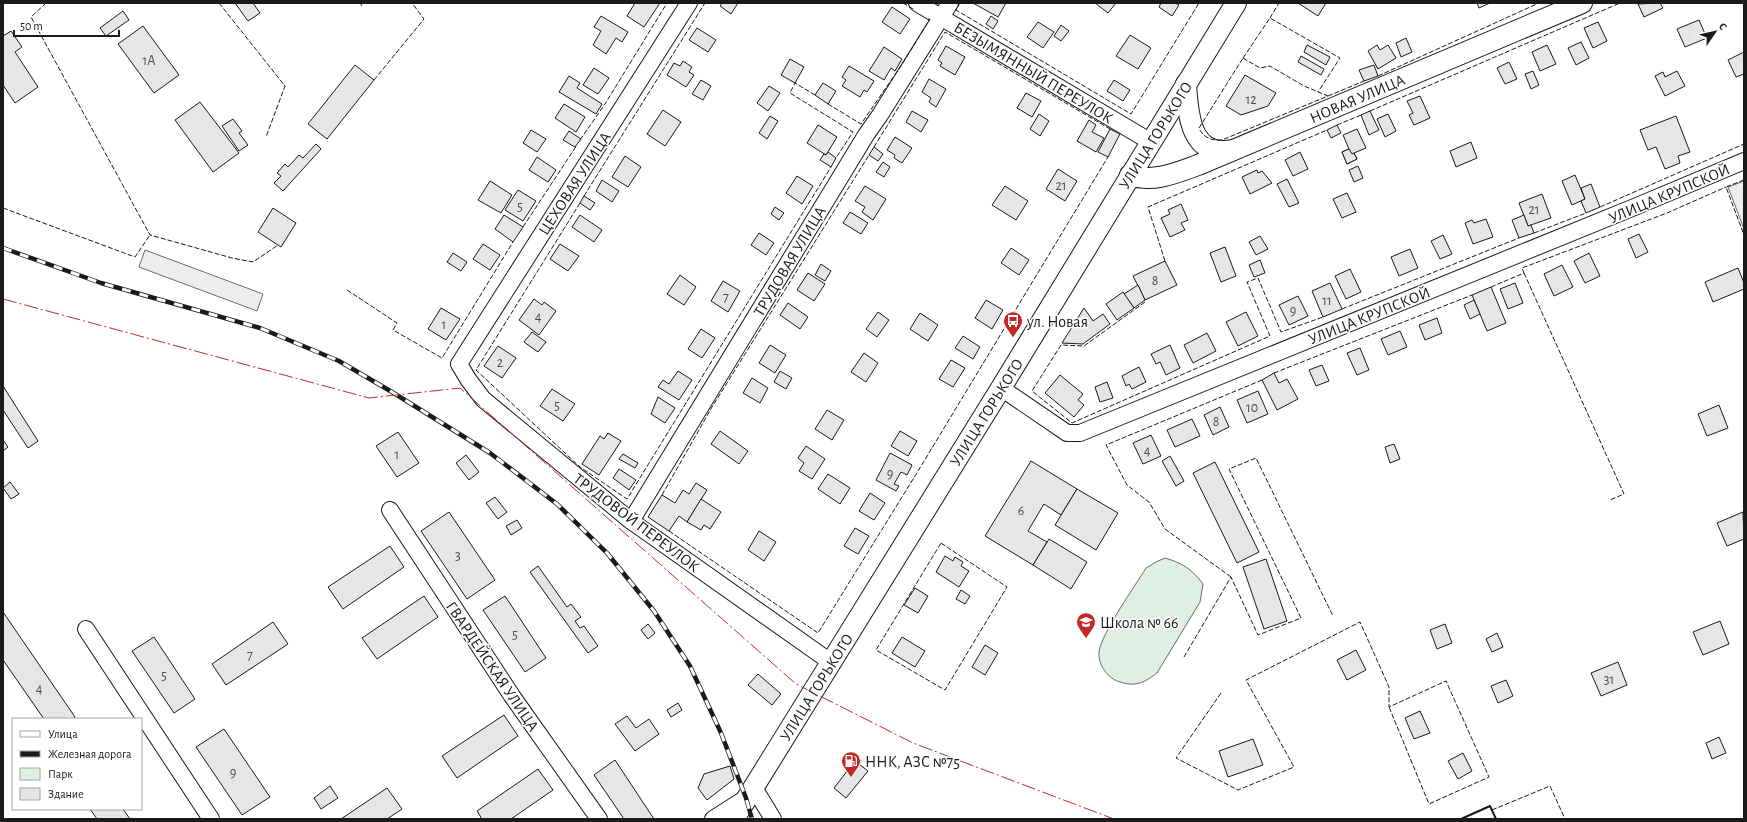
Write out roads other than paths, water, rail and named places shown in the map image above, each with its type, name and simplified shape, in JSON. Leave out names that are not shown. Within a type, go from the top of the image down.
[{"type":"main road","name":"УЛИЦА ГОРЬКОГО","points":[[734,819],[832,663],[1236,3]]},
{"type":"main road","name":"НОВАЯ УЛИЦА","points":[[1130,175],[1146,180],[1174,174],[1238,149],[1582,3]]},
{"type":"main road","points":[[1186,84],[1190,119],[1198,140],[1202,144],[1221,152],[1238,149]]},
{"type":"street","name":"ЦЕХОВАЯ УЛИЦА","points":[[459,364],[689,3]]},
{"type":"street","name":"БЕЗЫМЯННЫЙ ПЕРЕУЛОК","points":[[917,3],[1151,142]]},
{"type":"street","name":"ТРУДОВАЯ УЛИЦА","points":[[631,521],[866,135],[942,18],[950,3]]},
{"type":"street","name":"УЛИЦА КРУПСКОЙ","points":[[1001,388],[1067,433],[1080,433],[1630,209],[1744,161]]},
{"type":"street","name":"ТРУДОВОЙ ПЕРЕУЛОК","points":[[459,364],[483,399],[631,521],[832,663]]},
{"type":"street","name":"ГВАРДЕЙСКАЯ УЛИЦА","points":[[390,510],[512,696],[599,819]]},
{"type":"street","points":[[86,629],[211,819]]},
{"type":"street","points":[[713,819],[750,792],[773,819]]},
{"type":"railway","points":[[3,248],[101,283],[260,328],[339,361],[490,453],[557,504],[607,553],[654,611],[690,666],[721,733],[746,798],[752,819]]},
{"type":"place","name":"ул. Новая","points":[[1013,338]]},
{"type":"place","name":"Школа № 66","points":[[1086,639]]},
{"type":"place","name":"ННК, АЗС №75","points":[[851,778]]}]
